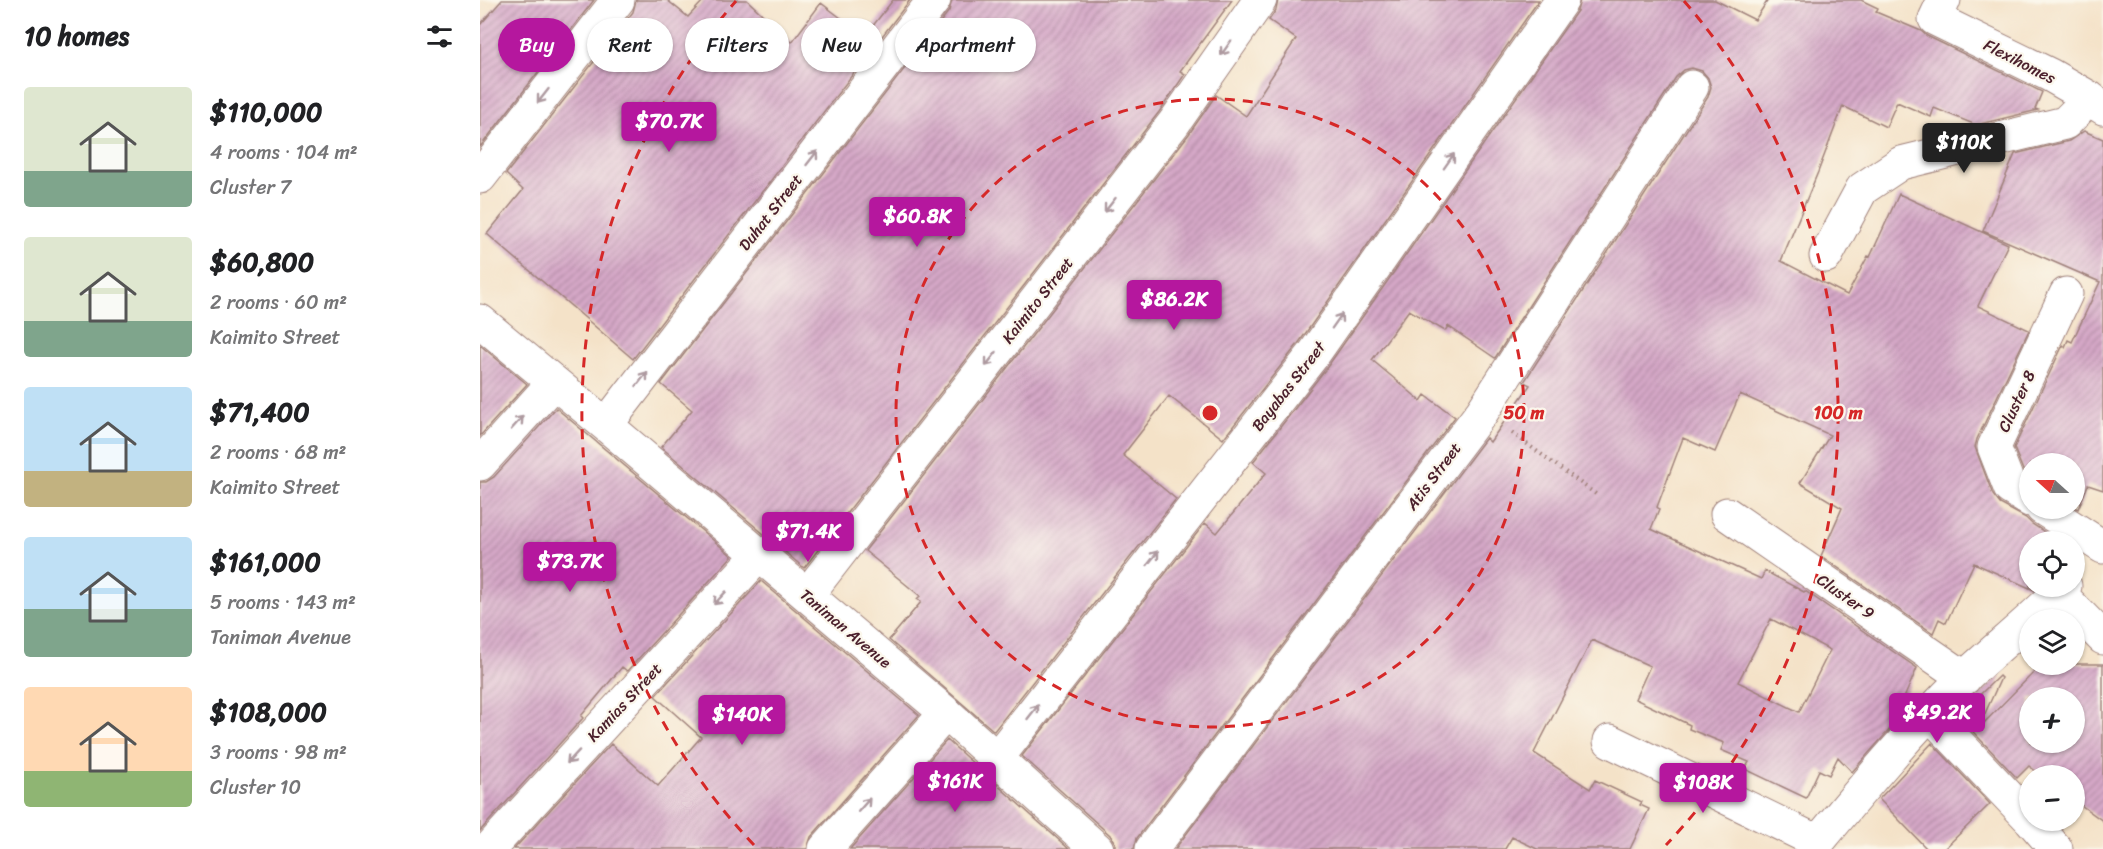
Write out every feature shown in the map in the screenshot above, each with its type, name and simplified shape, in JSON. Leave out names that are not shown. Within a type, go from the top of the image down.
[{"type":"street","points":[[480,177],[618,0]]},
{"type":"street","name":"Duhat Street","points":[[606,425],[934,0]]},
{"type":"street","name":"Kaimito Street","points":[[807,595],[1174,123],[1260,0]]},
{"type":"street","name":"Bayabas Street","points":[[997,758],[1313,355],[1562,0]]},
{"type":"street","name":"Flexihomes","points":[[1940,9],[2097,103]]},
{"type":"street","name":"Atis Street","points":[[1152,849],[1482,411],[1692,87]]},
{"type":"street","points":[[1826,256],[1862,189],[1901,163],[2065,123],[2097,103]]},
{"type":"street","name":"Cluster 8","points":[[2019,493],[2010,488],[1994,447],[2066,294]]},
{"type":"street","name":"Taniman Avenue","points":[[480,321],[946,713],[1097,849]]},
{"type":"street","points":[[480,464],[554,382]]},
{"type":"street","name":"Cluster 9","points":[[1727,514],[1965,678]]},
{"type":"street","points":[[2059,519],[2103,548],[2085,566]]},
{"type":"street","name":"Kamias Street","points":[[489,849],[759,555]]},
{"type":"street","points":[[1610,741],[1816,845],[1863,788],[1930,714],[1965,678],[2054,597]]},
{"type":"street","points":[[2074,597],[2103,638]]},
{"type":"street","points":[[825,849],[946,713]]},
{"type":"street","points":[[1930,714],[2019,808]]},
{"type":"street","points":[[2040,831],[2056,849]]},
{"type":"path","points":[[1482,411],[1597,495]]},
{"type":"building","points":[[502,0],[594,0],[575,24],[575,18],[498,18],[498,72],[538,72],[480,147],[480,25]]},
{"type":"building","points":[[636,0],[667,0],[688,17],[704,0],[747,0],[766,18],[685,18],[685,72],[789,72],[789,39],[792,42],[801,30],[801,72],[854,72],[633,359],[487,234],[523,190],[506,174],[587,71],[673,72],[673,18],[628,18],[633,12]]},
{"type":"building","points":[[893,0],[910,0],[895,18],[883,35],[883,18],[879,18]]},
{"type":"building","points":[[952,0],[1232,0],[1180,71],[1185,74],[1159,112],[804,568],[661,447],[692,410],[661,384],[902,72],[1036,72],[1036,18],[944,18],[949,11]]},
{"type":"building","points":[[1278,0],[1539,0],[1298,344],[1223,439],[1169,396],[1123,455],[1176,499],[994,731],[889,640],[921,602],[917,599],[920,596],[865,551],[1189,134],[1216,95],[1246,116],[1296,39],[1269,20],[1276,10]]},
{"type":"building","points":[[1580,0],[1715,0],[1755,20],[1768,0],[1861,0],[1878,8],[1876,12],[1921,31],[2042,92],[2035,109],[2038,110],[1976,125],[1934,108],[1931,117],[1897,102],[1886,127],[1843,106],[1781,261],[1847,295],[1868,256],[1870,257],[1899,194],[2008,244],[1978,306],[2029,330],[1975,447],[1993,495],[2000,504],[2019,514],[2019,519],[2027,519],[2043,531],[2019,531],[2019,583],[1974,563],[1946,623],[1939,619],[1933,633],[1821,556],[1842,508],[1800,483],[1830,435],[1740,394],[1715,452],[1683,438],[1657,507],[1659,509],[1651,529],[1761,579],[1765,571],[1805,591],[1917,668],[1891,728],[1852,772],[1838,757],[1829,775],[1819,770],[1806,798],[1745,769],[1749,762],[1721,750],[1724,743],[1689,729],[1690,725],[1635,699],[1650,666],[1592,640],[1534,753],[1590,789],[1595,780],[1642,802],[1640,805],[1649,809],[1630,849],[1537,849],[1512,837],[1505,849],[1175,849],[1486,438],[1490,442],[1530,385],[1524,382],[1708,97],[1711,87],[1708,78],[1702,71],[1692,68],[1684,70],[1676,77],[1495,358],[1448,326],[1445,331],[1409,310],[1372,360],[1421,401],[1425,395],[1455,417],[1137,838],[1134,849],[1115,849],[1115,843],[1110,835],[1022,756],[1205,523],[1217,533],[1266,473],[1253,462],[1328,366],[1577,11]],"holes":[[[1771,619],[1830,650],[1799,712],[1738,682]]]},
{"type":"building","points":[[821,3],[841,18],[810,18]]},
{"type":"building","points":[[2084,131],[2103,139],[2103,490],[2088,485],[2085,492],[2085,453],[2019,453],[2019,460],[2014,448],[2063,345],[2065,347],[2068,340],[2072,342],[2100,282],[1983,231],[2015,154],[2069,141]]},
{"type":"building","points":[[480,345],[527,384],[480,436]]},
{"type":"building","points":[[556,408],[732,556],[627,671],[622,667],[581,716],[583,718],[480,831],[480,482],[486,482],[494,477]]},
{"type":"building","points":[[761,581],[919,715],[811,837],[807,849],[514,849],[611,744],[658,786],[701,737],[655,696]]},
{"type":"building","points":[[2085,664],[2103,664],[2103,821],[2085,808],[2085,765],[2019,765],[2017,778],[1958,716],[1999,676],[2001,678],[1978,729],[2019,687],[2019,753],[2085,753],[2085,687],[2019,687],[2031,675],[2085,675]]},
{"type":"building","points":[[947,740],[1069,849],[850,849]]},
{"type":"building","points":[[1932,743],[1990,804],[1944,849],[1927,849],[1879,799]]}]
